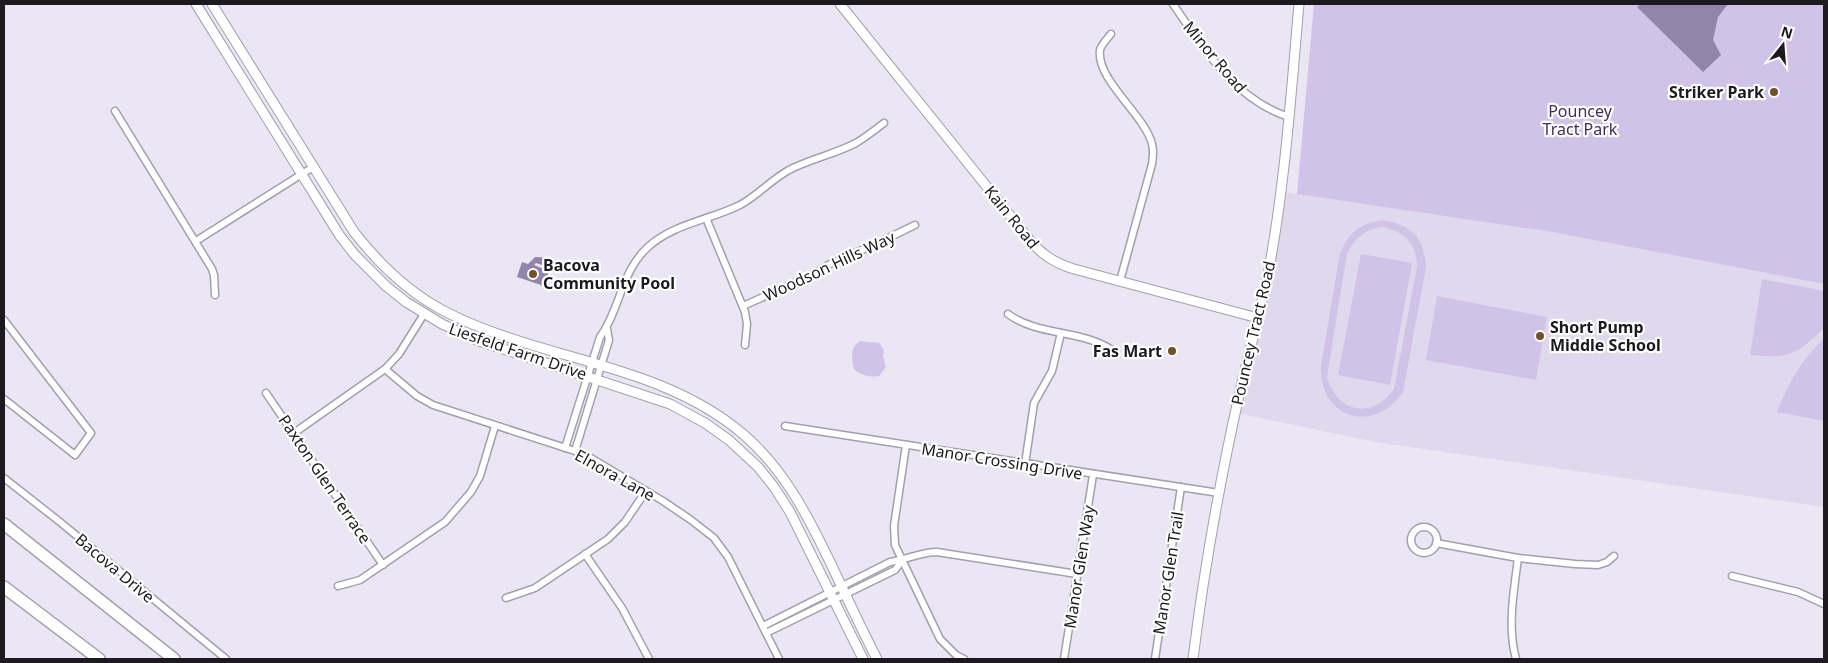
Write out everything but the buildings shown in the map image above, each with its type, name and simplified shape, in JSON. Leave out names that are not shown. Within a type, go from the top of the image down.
[{"type":"highway","points":[[4,524],[174,659]]},
{"type":"highway","points":[[4,587],[99,659]]},
{"type":"street","name":"Liesfeld Farm Drive","points":[[196,4],[340,236],[355,255],[386,286],[424,314],[479,341],[654,398],[682,410],[718,431],[758,467],[787,506],[863,659]]},
{"type":"street","name":"Liesfeld Farm Drive","points":[[212,4],[345,218],[366,247],[393,275],[443,310],[478,326],[642,379],[689,398],[713,412],[743,434],[773,465],[797,498],[877,659]]},
{"type":"street","name":"Kain Road","points":[[840,4],[1037,248],[1059,264],[1258,318]]},
{"type":"street","name":"Minor Road","points":[[1173,4],[1223,71],[1247,95],[1268,109],[1289,117]]},
{"type":"street","name":"Pouncey Tract Road","points":[[1193,659],[1219,493],[1240,391],[1268,273],[1277,218],[1289,117],[1299,4]]},
{"type":"street","points":[[1111,34],[1100,48],[1100,56],[1106,74],[1146,130],[1153,146],[1152,164],[1120,281]]},
{"type":"street","points":[[115,112],[212,269],[215,295]]},
{"type":"street","points":[[565,448],[600,338],[607,328],[629,273],[647,248],[672,231],[739,206],[763,191],[788,170],[854,143],[884,123]]},
{"type":"street","points":[[196,241],[313,167]]},
{"type":"street","points":[[706,218],[743,306],[747,324],[745,345]]},
{"type":"street","name":"Woodson Hills Way","points":[[743,306],[915,225]]},
{"type":"street","points":[[294,433],[385,369],[399,354],[424,314]]},
{"type":"street","points":[[1008,314],[1021,322],[1102,344],[1115,352]]},
{"type":"street","points":[[4,320],[91,433],[75,455],[4,399]]},
{"type":"street","points":[[575,451],[609,340],[607,328]]},
{"type":"street","points":[[1025,464],[1034,403],[1052,371],[1061,333]]},
{"type":"street","name":"Elnora Lane","points":[[385,369],[417,396],[432,405],[575,451],[603,465],[691,520],[714,538],[728,557],[779,659]]},
{"type":"street","name":"Paxton Glen Terrace","points":[[266,393],[383,565]]},
{"type":"street","points":[[338,586],[360,580],[445,522],[471,492],[480,476],[495,426]]},
{"type":"street","name":"Manor Crossing Drive","points":[[785,426],[1219,493]]},
{"type":"street","points":[[906,445],[894,536],[895,545],[940,639],[956,655],[964,659]]},
{"type":"street","name":"Manor Glen Way","points":[[1064,659],[1093,475]]},
{"type":"street","name":"Bacova Drive","points":[[4,478],[226,659]]},
{"type":"street","name":"Manor Glen Trail","points":[[1155,659],[1181,487]]},
{"type":"street","points":[[506,598],[535,588],[608,539],[625,522],[646,491]]},
{"type":"street","points":[[1426,528],[1436,535],[1436,543],[1432,550],[1423,553],[1412,546],[1411,538],[1415,531],[1426,528]]},
{"type":"street","points":[[1436,543],[1518,558],[1598,565],[1607,562],[1614,556]]},
{"type":"street","points":[[763,626],[895,570],[902,561],[926,552],[938,552],[1077,574]]},
{"type":"street","points":[[585,554],[622,608],[649,659]]},
{"type":"street","points":[[1516,659],[1512,607],[1518,558]]},
{"type":"street","points":[[1732,576],[1798,592],[1824,604]]},
{"type":"street","points":[[766,633],[833,596]]},
{"type":"shaded area","points":[[1641,4],[1728,4],[1718,17],[1713,40],[1721,55],[1703,72],[1637,7]]},
{"type":"shaded area","name":"Short Pump Middle School","points":[[1284,192],[1552,232],[1824,284],[1824,507],[1375,442],[1236,413]]},
{"type":"shaded area","name":"Bacova Community Pool","points":[[535,257],[552,258],[551,268],[536,263],[534,265],[549,271],[544,288],[541,285],[517,277],[522,262],[528,264]]},
{"type":"green space","name":"Pouncey Tract Park","points":[[1314,4],[1824,4],[1824,284],[1552,232],[1297,194]]},
{"type":"green space","points":[[1383,220],[1402,225],[1415,234],[1423,248],[1426,267],[1403,392],[1391,406],[1377,414],[1363,417],[1350,415],[1338,408],[1328,398],[1322,383],[1321,365],[1340,253],[1348,239],[1361,226]],"holes":[[[1382,227],[1403,236],[1412,245],[1417,267],[1394,389],[1386,399],[1376,405],[1356,408],[1347,405],[1339,398],[1332,389],[1327,377],[1347,254],[1353,243],[1370,230]]]},
{"type":"green space","points":[[1361,254],[1412,263],[1390,385],[1338,375]]},
{"type":"green space","points":[[1762,279],[1824,291],[1824,328],[1806,344],[1791,353],[1774,356],[1750,355]]},
{"type":"green space","points":[[1437,296],[1547,317],[1536,380],[1426,360]]},
{"type":"green space","points":[[1824,339],[1824,421],[1777,412],[1796,372]]},
{"type":"green space","points":[[860,341],[879,343],[884,350],[883,356],[886,367],[879,376],[866,376],[854,369],[853,350]]},
{"type":"place","name":"Striker Park","points":[[1774,92]]},
{"type":"place","name":"Bacova Community Pool","points":[[533,274]]},
{"type":"place","name":"Short Pump Middle School","points":[[1540,336]]},
{"type":"place","name":"Fas Mart","points":[[1172,351]]}]
